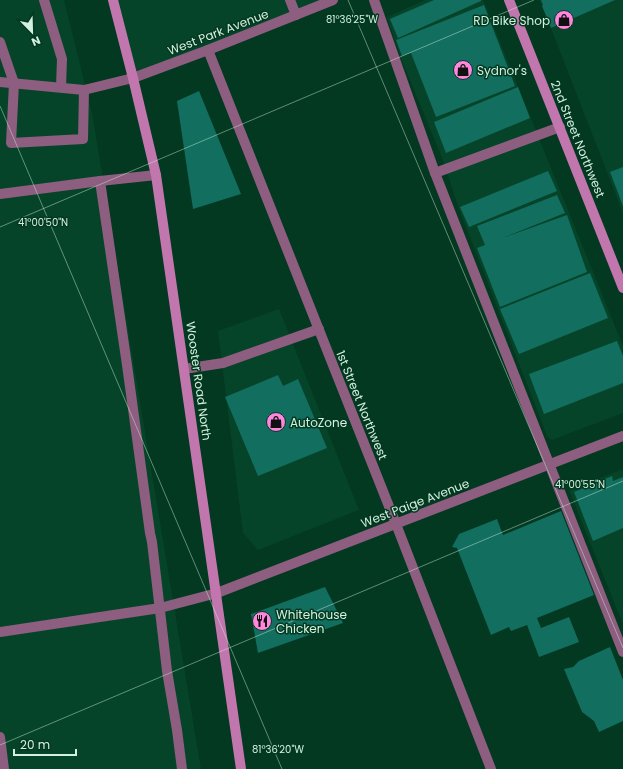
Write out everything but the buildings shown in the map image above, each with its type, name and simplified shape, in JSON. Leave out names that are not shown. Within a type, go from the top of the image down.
[{"type":"main road","name":"Wooster Road North","points":[[113,0],[156,175],[241,769]]},
{"type":"main road","name":"2nd Street Northwest","points":[[509,0],[623,288]]},
{"type":"street","points":[[44,0],[62,59],[61,87]]},
{"type":"street","points":[[290,0],[296,15]]},
{"type":"street","name":"West Park Avenue","points":[[84,90],[133,78],[334,0]]},
{"type":"street","points":[[374,0],[435,173],[623,652]]},
{"type":"street","points":[[0,42],[14,83],[11,143],[82,139],[84,90],[61,87],[14,83],[0,82]]},
{"type":"street","name":"1st Street Northwest","points":[[208,50],[396,524],[491,769]]},
{"type":"street","points":[[435,173],[560,127]]},
{"type":"street","points":[[0,194],[156,175]]},
{"type":"street","points":[[100,181],[126,354],[152,542],[167,671],[182,769]]},
{"type":"street","points":[[184,369],[223,363],[319,329]]},
{"type":"street","name":"West Paige Avenue","points":[[0,632],[160,608],[217,593],[623,436]]},
{"type":"street","points":[[0,737],[4,769]]},
{"type":"shaded area","points":[[0,0],[64,0],[92,113],[201,769],[0,769]]},
{"type":"shaded area","points":[[113,0],[333,0],[133,78]]},
{"type":"shaded area","points":[[425,0],[483,0],[623,346],[623,413],[552,440],[547,436],[458,206],[443,160],[402,61],[387,17]]},
{"type":"shaded area","points":[[540,0],[623,0],[623,213]]},
{"type":"shaded area","points":[[279,309],[359,510],[258,550],[243,533],[218,331]]},
{"type":"shaded area","points":[[623,469],[623,624],[569,490]]},
{"type":"place","name":"RD Bike Shop","points":[[564,20]]},
{"type":"place","name":"Sydnor's","points":[[463,70]]},
{"type":"place","name":"AutoZone","points":[[276,422]]},
{"type":"place","name":"Whitehouse Chicken","points":[[262,621]]}]
